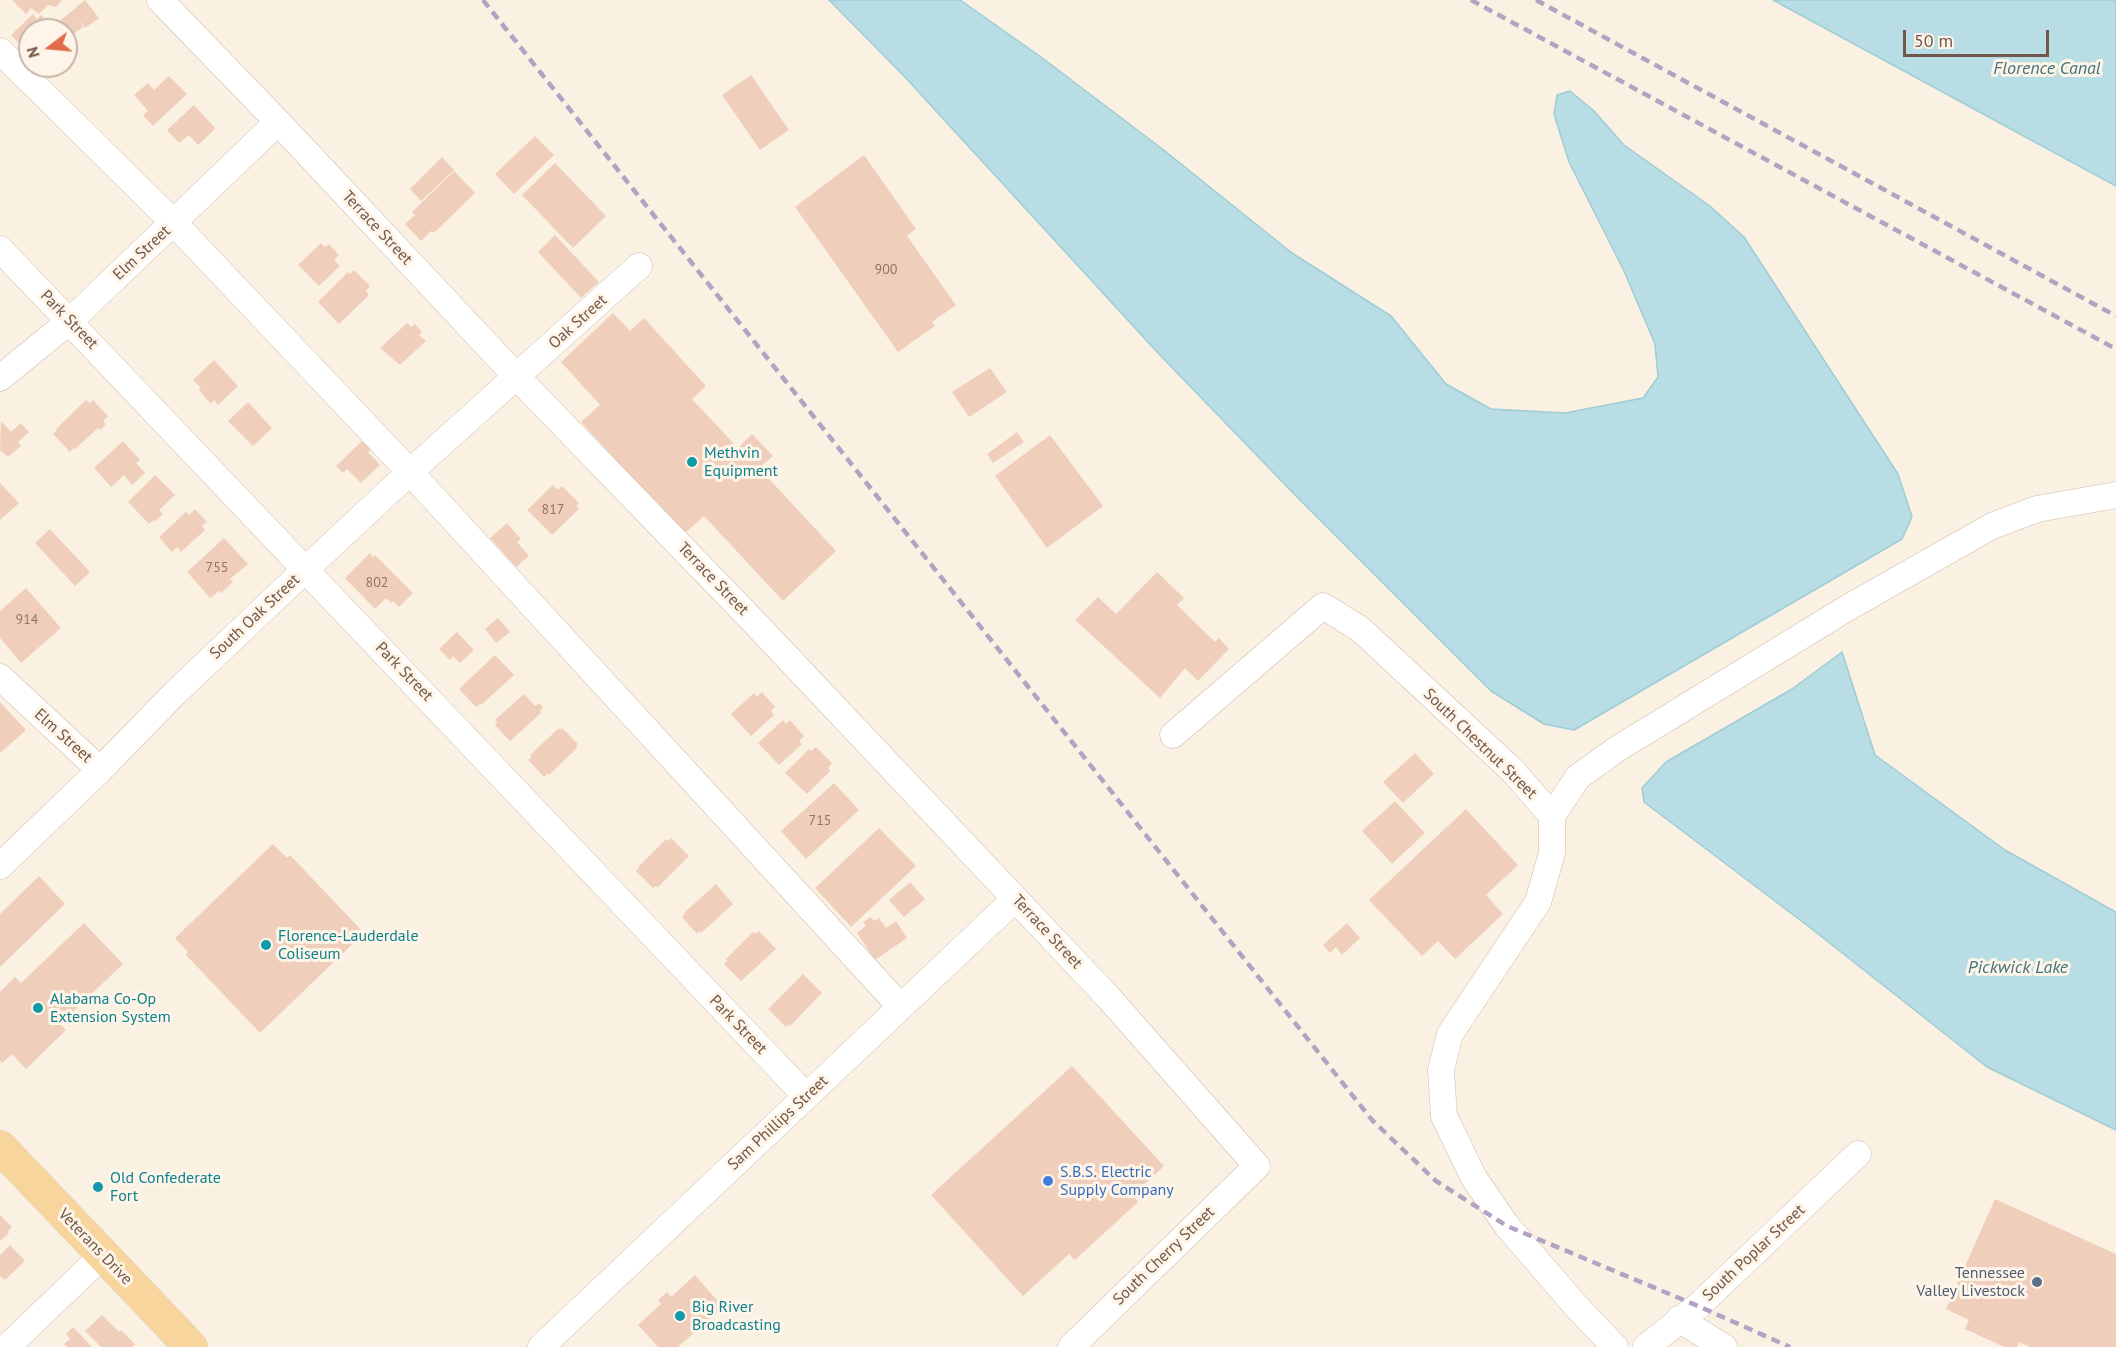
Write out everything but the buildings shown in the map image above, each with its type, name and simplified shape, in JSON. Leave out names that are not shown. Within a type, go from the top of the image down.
[{"type":"main road","name":"Veterans Drive","points":[[0,1147],[191,1347]]},
{"type":"street","name":"Terrace Street","points":[[160,0],[517,377],[754,622],[1108,997],[1257,1166]]},
{"type":"street","points":[[0,51],[174,224],[410,472],[900,1006]]},
{"type":"street","name":"Elm Street","points":[[0,378],[70,321],[174,224],[278,122]]},
{"type":"street","name":"Park Street","points":[[0,249],[304,570],[388,654],[806,1096]]},
{"type":"street","name":"Oak Street","points":[[517,377],[639,266]]},
{"type":"street","name":"South Oak Street","points":[[0,866],[100,770],[175,693],[304,570],[517,377]]},
{"type":"street","points":[[1615,1347],[1507,1226],[1474,1178],[1444,1116],[1441,1070],[1450,1034],[1538,902],[1552,853],[1552,816],[1578,777],[1617,749],[1903,576],[2014,516],[2048,507],[2116,495]]},
{"type":"street","name":"South Chestnut Street","points":[[1173,735],[1323,606],[1360,629],[1513,771],[1552,816]]},
{"type":"street","name":"Elm Street","points":[[0,677],[100,770]]},
{"type":"street","name":"Sam Phillips Street","points":[[541,1347],[1015,899]]},
{"type":"street","name":"South Poplar Street","points":[[1646,1347],[1679,1318],[1698,1306],[1858,1154]]},
{"type":"street","name":"South Cherry Street","points":[[1071,1347],[1257,1166]]},
{"type":"street","points":[[8,1347],[103,1255]]},
{"type":"street","points":[[1679,1318],[1724,1347]]},
{"type":"water","points":[[829,0],[960,0],[1041,57],[1165,151],[1292,253],[1391,316],[1446,384],[1491,409],[1565,413],[1643,398],[1658,377],[1655,344],[1624,271],[1569,162],[1554,114],[1557,95],[1570,91],[1594,111],[1624,145],[1710,206],[1744,237],[1898,474],[1912,517],[1902,539],[1574,730],[1544,724],[1491,691],[1297,497],[1157,352],[903,75]]},
{"type":"water","name":"Florence Canal","points":[[1773,0],[2116,0],[2116,186]]},
{"type":"water","name":"Pickwick Lake","points":[[1842,652],[1875,755],[2005,850],[2116,912],[2116,1130],[1987,1067],[1808,926],[1644,802],[1642,788],[1666,762],[1792,689]]},
{"type":"railway","points":[[483,0],[1372,1120],[1436,1181],[1507,1226],[1790,1347]]},
{"type":"railway","points":[[1471,0],[2116,349]]},
{"type":"railway","points":[[1536,0],[2116,316]]},
{"type":"place","name":"Methvin Equipment","points":[[692,462]]},
{"type":"place","name":"Florence-Lauderdale Coliseum","points":[[266,945]]},
{"type":"place","name":"Alabama Co-Op Extension System","points":[[38,1008]]},
{"type":"place","name":"S.B.S. Electric Supply Company","points":[[1048,1181]]},
{"type":"place","name":"Old Confederate Fort","points":[[98,1187]]},
{"type":"place","name":"Tennessee Valley Livestock","points":[[2037,1282]]},
{"type":"place","name":"Big River Broadcasting","points":[[680,1316]]}]
